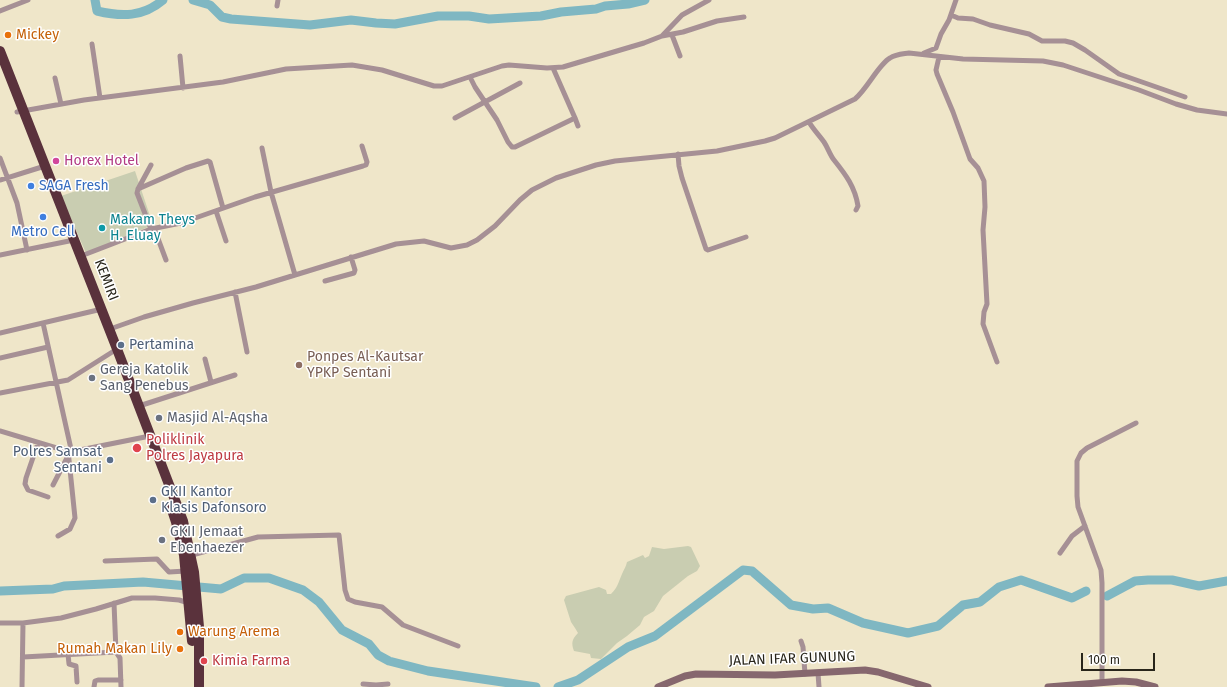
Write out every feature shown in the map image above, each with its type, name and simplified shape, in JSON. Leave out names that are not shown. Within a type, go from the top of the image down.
[{"type":"highway","name":"KEMIRI","points":[[0,50],[20,111],[71,241],[99,310],[110,330],[114,351]]},
{"type":"highway","name":"KEMIRI","points":[[0,68],[20,111]]},
{"type":"highway","name":"KEMIRI","points":[[71,241],[81,256],[114,351],[180,522]]},
{"type":"highway","name":"KEMIRI","points":[[122,370],[139,406],[147,437]]},
{"type":"highway","points":[[180,522],[192,555],[189,572]]},
{"type":"highway","points":[[180,522],[189,572],[192,626],[192,687]]},
{"type":"highway","points":[[191,601],[199,671],[199,687]]},
{"type":"street","points":[[0,11],[28,0]]},
{"type":"street","points":[[662,36],[682,15],[709,0]]},
{"type":"street","points":[[956,0],[936,48],[938,56],[936,74],[951,106],[970,159],[978,168],[984,181],[985,207],[983,230],[987,304],[984,312],[983,324],[997,362]]},
{"type":"street","points":[[951,15],[958,18],[973,19],[990,25],[1029,34],[1042,41],[1065,40],[1085,50],[1119,74],[1184,97]]},
{"type":"street","points":[[20,111],[100,98],[242,79],[280,70],[339,65],[367,67],[437,86],[451,84],[490,69],[510,65],[553,68],[572,65],[662,36],[672,35],[717,21],[744,17]]},
{"type":"street","points":[[672,35],[680,56]]},
{"type":"street","points":[[92,44],[100,98]]},
{"type":"street","points":[[923,54],[936,48]]},
{"type":"street","points":[[110,330],[144,317],[295,275],[382,248],[417,241],[424,241],[451,248],[463,246],[477,240],[495,226],[528,193],[556,178],[615,161],[717,151],[766,142],[784,135],[855,99],[863,92],[882,65],[890,58],[909,53],[963,59],[1043,61],[1063,65],[1176,104],[1205,112],[1227,114]]},
{"type":"street","points":[[180,56],[183,88]]},
{"type":"street","points":[[553,68],[578,126]]},
{"type":"street","points":[[470,77],[497,120],[510,145],[515,147],[575,118]]},
{"type":"street","points":[[55,78],[61,104]]},
{"type":"street","points":[[455,118],[520,83]]},
{"type":"street","points":[[809,122],[817,135],[824,142],[833,159],[847,176],[856,196],[858,206],[856,210]]},
{"type":"street","points":[[81,256],[152,229],[181,223],[271,192],[366,165],[367,162],[362,146]]},
{"type":"street","points":[[262,148],[271,192],[295,275]]},
{"type":"street","points":[[678,154],[682,178],[706,249],[708,250],[746,237]]},
{"type":"street","points":[[0,158],[19,211],[27,250]]},
{"type":"street","points":[[138,188],[186,168],[208,161],[210,162],[223,208]]},
{"type":"street","points":[[152,165],[138,188],[137,193],[166,260]]},
{"type":"street","points":[[0,180],[42,167]]},
{"type":"street","points":[[216,211],[226,241]]},
{"type":"street","points":[[0,255],[71,241]]},
{"type":"street","points":[[325,281],[354,273],[355,270],[351,257]]},
{"type":"street","points":[[235,292],[247,352]]},
{"type":"street","points":[[0,333],[99,310]]},
{"type":"street","points":[[43,323],[69,451],[75,518],[70,529],[58,536]]},
{"type":"street","points":[[0,358],[48,347]]},
{"type":"street","points":[[0,393],[72,378],[114,351]]},
{"type":"street","points":[[204,359],[211,382]]},
{"type":"street","points":[[139,406],[235,375]]},
{"type":"street","points":[[1102,683],[1101,570],[1078,507],[1077,461],[1081,453],[1087,448],[1136,423]]},
{"type":"street","points":[[0,431],[69,451],[87,449],[147,437]]},
{"type":"street","points":[[38,443],[25,484],[28,490],[48,497]]},
{"type":"street","points":[[53,485],[69,451]]},
{"type":"street","points":[[1060,554],[1072,536],[1085,526]]},
{"type":"street","points":[[192,555],[258,537],[339,535],[345,590],[348,598],[355,602],[382,607],[403,625],[458,646]]},
{"type":"street","points":[[105,561],[157,560],[169,572],[189,572]]},
{"type":"street","points":[[0,623],[61,618],[132,598],[191,601]]},
{"type":"street","points":[[114,603],[116,652],[120,658],[121,687]]},
{"type":"street","points":[[22,687],[23,622]]},
{"type":"street","points":[[801,641],[803,647],[805,674]]},
{"type":"street","points":[[23,657],[116,652]]},
{"type":"street","points":[[68,654],[69,664],[76,666],[77,669],[77,682]]},
{"type":"street","name":"JALAN IFAR GUNUNG","points":[[658,687],[685,676],[696,674],[805,674],[865,670],[878,672],[928,687]]},
{"type":"street","points":[[818,673],[819,687]]},
{"type":"street","points":[[94,687],[95,681],[98,680],[121,680]]},
{"type":"street","points":[[1048,687],[1083,686],[1128,681],[1155,687]]},
{"type":"street","points":[[363,684],[376,686],[388,684]]},
{"type":"green space","points":[[135,171],[153,225],[86,253],[61,196]]},
{"type":"green space","points":[[688,546],[691,547],[700,566],[697,571],[688,576],[663,596],[654,611],[644,617],[640,625],[617,643],[601,659],[591,658],[590,654],[574,651],[573,641],[574,637],[578,633],[571,622],[564,600],[566,596],[599,587],[606,590],[607,594],[611,594],[618,585],[627,562],[643,555],[645,558],[649,556],[652,547],[664,549]]},
{"type":"waterway","points":[[95,0],[97,11],[124,15],[140,13],[148,10],[163,0]]},
{"type":"waterway","points":[[193,0],[210,5],[222,17],[231,19],[310,25],[351,20],[395,24],[438,16],[469,16],[489,19],[541,16],[561,12],[596,9],[605,6],[628,4],[645,0]]},
{"type":"waterway","points":[[558,687],[578,680],[628,647],[655,636],[743,570],[752,571],[791,605],[813,609],[828,608],[863,623],[908,633],[938,626],[963,605],[980,602],[999,587],[1021,580],[1072,598],[1086,591]]},
{"type":"waterway","points":[[0,591],[53,589],[64,586],[143,582],[221,589],[244,578],[269,578],[303,590],[319,602],[342,630],[369,644],[378,655],[389,661],[428,671],[536,687]]},
{"type":"waterway","points":[[1107,596],[1135,581],[1172,580],[1199,586],[1227,581]]},
{"type":"place","name":"Mickey","points":[[8,35]]},
{"type":"place","name":"Horex Hotel","points":[[56,161]]},
{"type":"place","name":"SAGA Fresh","points":[[31,186]]},
{"type":"place","name":"Metro Cell","points":[[43,217]]},
{"type":"place","name":"Makam Theys H. Eluay","points":[[102,228]]},
{"type":"place","name":"Pertamina","points":[[121,345]]},
{"type":"place","name":"Ponpes Al-Kautsar YPKP Sentani","points":[[299,365]]},
{"type":"place","name":"Gereja Katolik Sang Penebus","points":[[92,378]]},
{"type":"place","name":"Masjid Al-Aqsha","points":[[159,418]]},
{"type":"place","name":"Poliklinik Polres Jayapura","points":[[137,448]]},
{"type":"place","name":"Polres Samsat Sentani","points":[[110,460]]},
{"type":"place","name":"GKII Kantor Klasis Dafonsoro","points":[[153,500]]},
{"type":"place","name":"GKII Jemaat Ebenhaezer","points":[[162,540]]},
{"type":"place","name":"Warung Arema","points":[[180,632]]},
{"type":"place","name":"Rumah Makan Lily","points":[[180,649]]},
{"type":"place","name":"Kimia Farma","points":[[204,661]]}]
